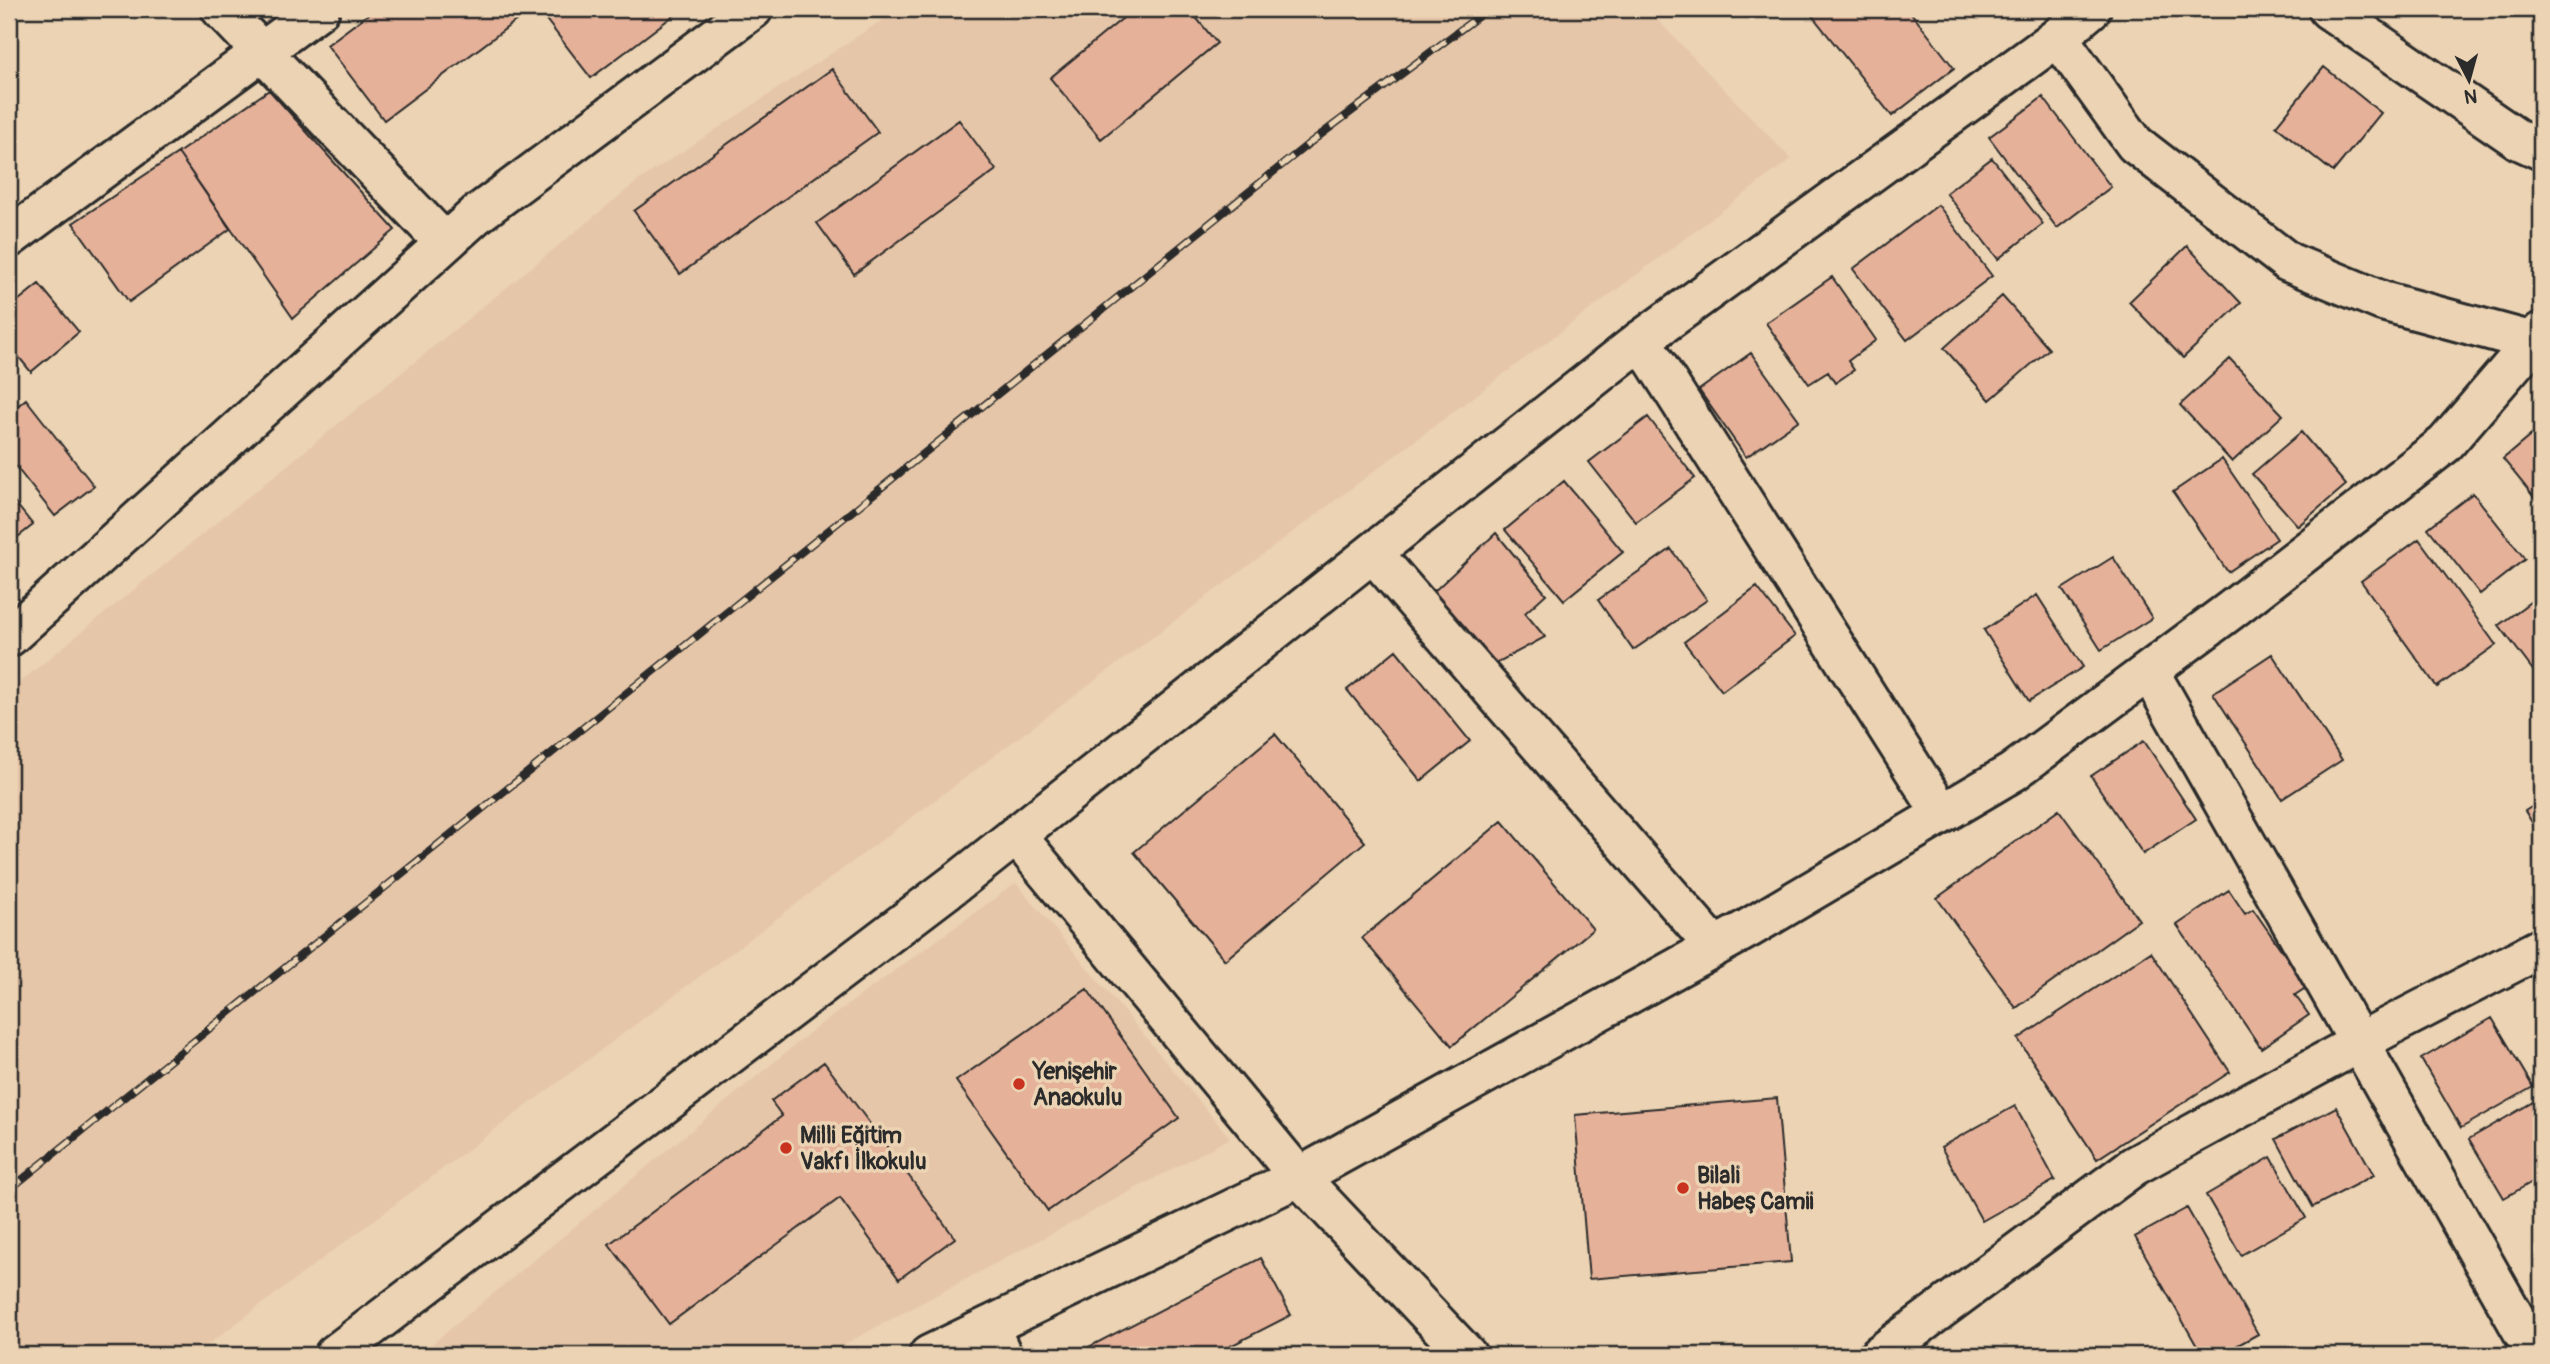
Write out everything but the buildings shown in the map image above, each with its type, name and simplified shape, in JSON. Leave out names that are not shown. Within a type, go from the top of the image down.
[{"type":"street","points":[[221,9],[445,243]]},
{"type":"street","points":[[9,237],[320,9]]},
{"type":"street","points":[[9,637],[476,215],[753,9]]},
{"type":"street","points":[[334,1355],[1016,835],[1641,340],[2058,37],[2091,9]]},
{"type":"street","points":[[2328,9],[2519,140],[2541,150]]},
{"type":"street","points":[[929,1355],[995,1341],[1716,947],[2013,772],[2445,444],[2538,339],[2382,301],[2288,262],[2135,144],[2058,37]]},
{"type":"street","points":[[1641,340],[1942,814]]},
{"type":"street","points":[[1373,553],[1716,947]]},
{"type":"street","points":[[2149,671],[2536,1355]]},
{"type":"street","points":[[1016,835],[1299,1177],[1467,1355]]},
{"type":"street","points":[[1879,1355],[2134,1166],[2359,1043],[2541,948]]},
{"type":"shaded area","points":[[899,9],[1647,9],[1791,159],[194,1355],[9,1355],[9,691],[638,181]]},
{"type":"shaded area","points":[[1016,883],[1230,1138],[824,1355],[419,1355],[813,1030]]},
{"type":"railway","points":[[9,1190],[1307,145],[1488,9]]},
{"type":"place","name":"Yenişehir Anaokulu","points":[[1019,1084]]},
{"type":"place","name":"Milli Eğitim Vakfı İlkokulu","points":[[786,1148]]},
{"type":"place","name":"Bilali Habeş Camii","points":[[1683,1188]]}]
